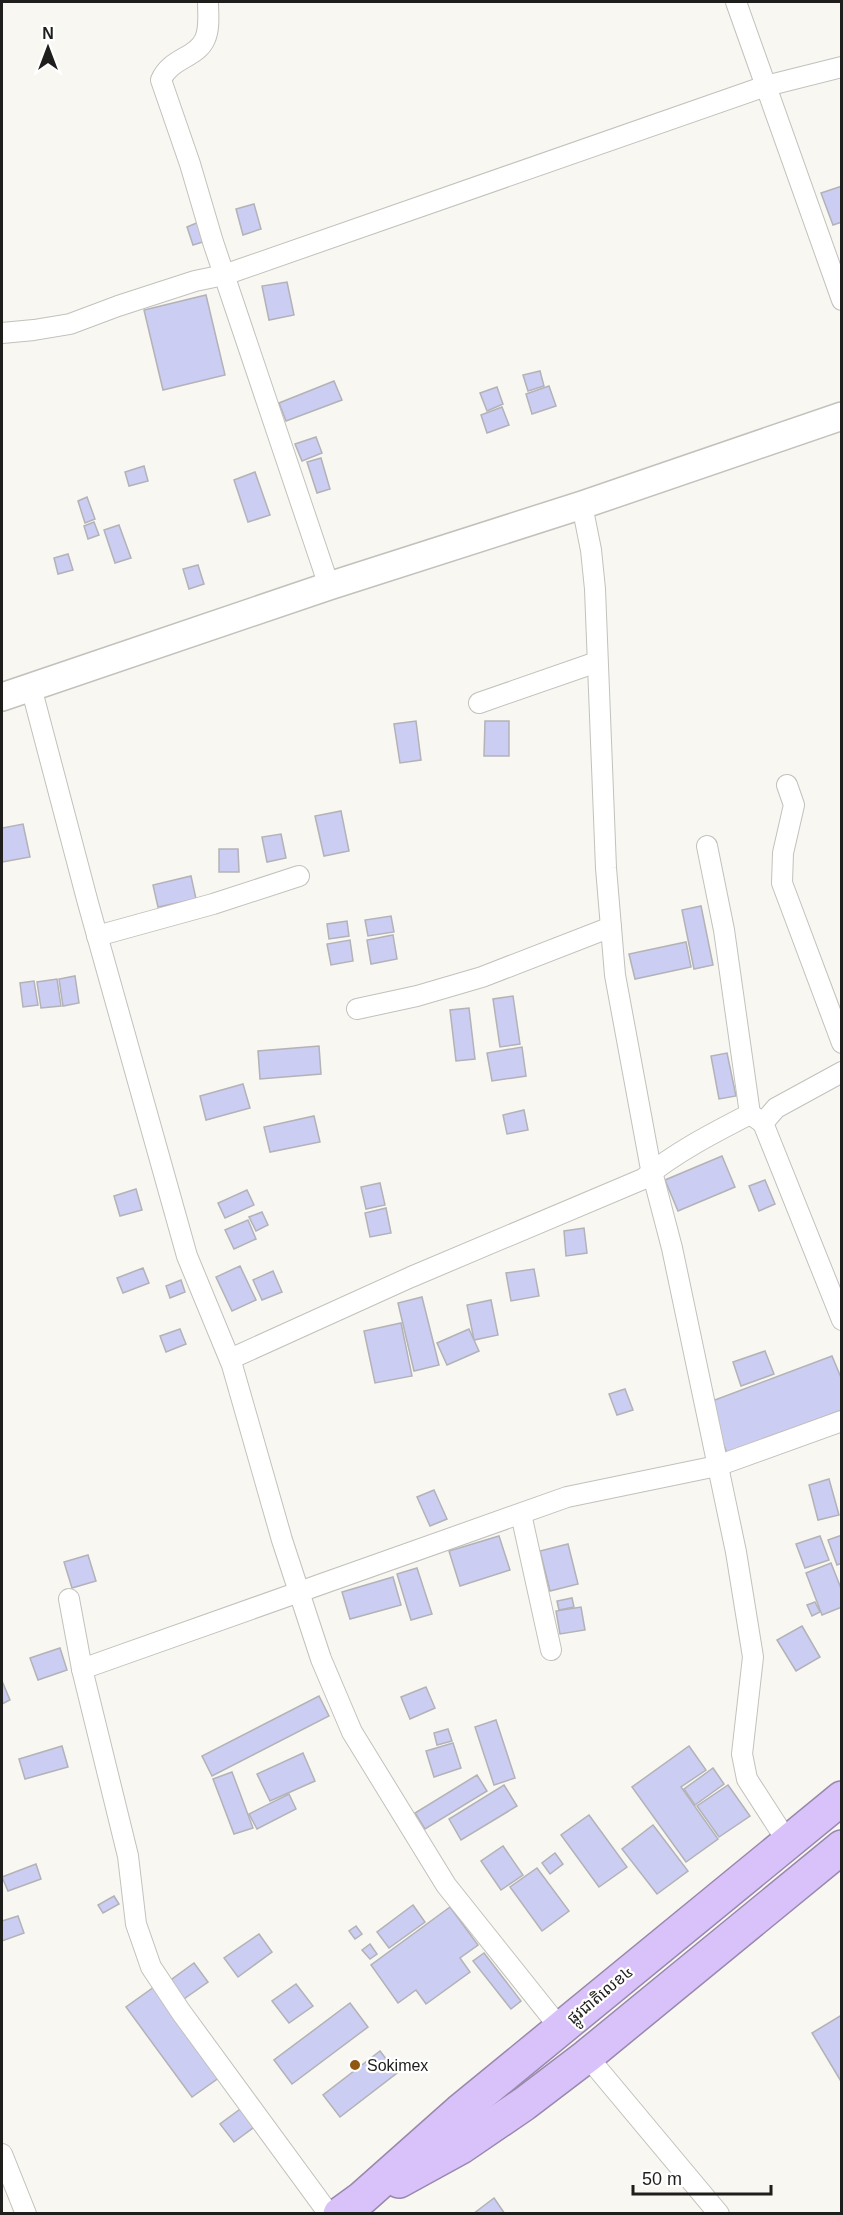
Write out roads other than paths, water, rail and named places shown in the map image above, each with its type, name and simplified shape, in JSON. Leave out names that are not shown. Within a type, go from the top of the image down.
[{"type":"highway","name":"ផ្លូវជាតិលេខ៤","points":[[351,2206],[460,2111],[842,1797]]},
{"type":"highway","name":"ផ្លូវជាតិលេខ៤","points":[[351,2206],[461,2147],[524,2104],[587,2056],[842,1847]]},
{"type":"street","points":[[208,2],[205,40],[198,49],[172,64],[161,80],[329,586]]},
{"type":"street","points":[[736,2],[842,300]]},
{"type":"street","points":[[4,329],[34,330],[69,324],[195,281],[224,274],[766,86],[842,67]]},
{"type":"street","points":[[2,697],[329,586],[582,506],[842,416]]},
{"type":"street","points":[[582,506],[591,550],[595,589],[615,975],[652,1172],[672,1248],[736,1552],[753,1657],[742,1754],[747,1779],[787,1841]]},
{"type":"street","points":[[479,703],[597,662]]},
{"type":"street","points":[[31,687],[97,936],[187,1256],[230,1359],[298,1591],[321,1659],[352,1732],[446,1885],[560,2028]]},
{"type":"street","points":[[787,785],[794,805],[783,854],[782,883],[842,1043]]},
{"type":"street","points":[[706,846],[724,930],[757,1119],[842,1320]]},
{"type":"street","points":[[97,936],[213,904],[299,876]]},
{"type":"street","points":[[357,1009],[417,996],[482,977],[611,927]]},
{"type":"street","points":[[230,1359],[411,1277],[643,1179],[688,1148],[757,1119],[802,1092],[842,1072]]},
{"type":"street","points":[[82,1669],[567,1497],[717,1466],[842,1421]]},
{"type":"street","points":[[520,1514],[551,1650]]},
{"type":"street","points":[[69,1599],[82,1669],[128,1856],[136,1924],[151,1967],[181,2012],[329,2214]]},
{"type":"street","points":[[587,2056],[719,2214]]},
{"type":"street","points":[[2,2154],[26,2214]]},
{"type":"place","name":"Sokimex","points":[[355,2065]]}]
